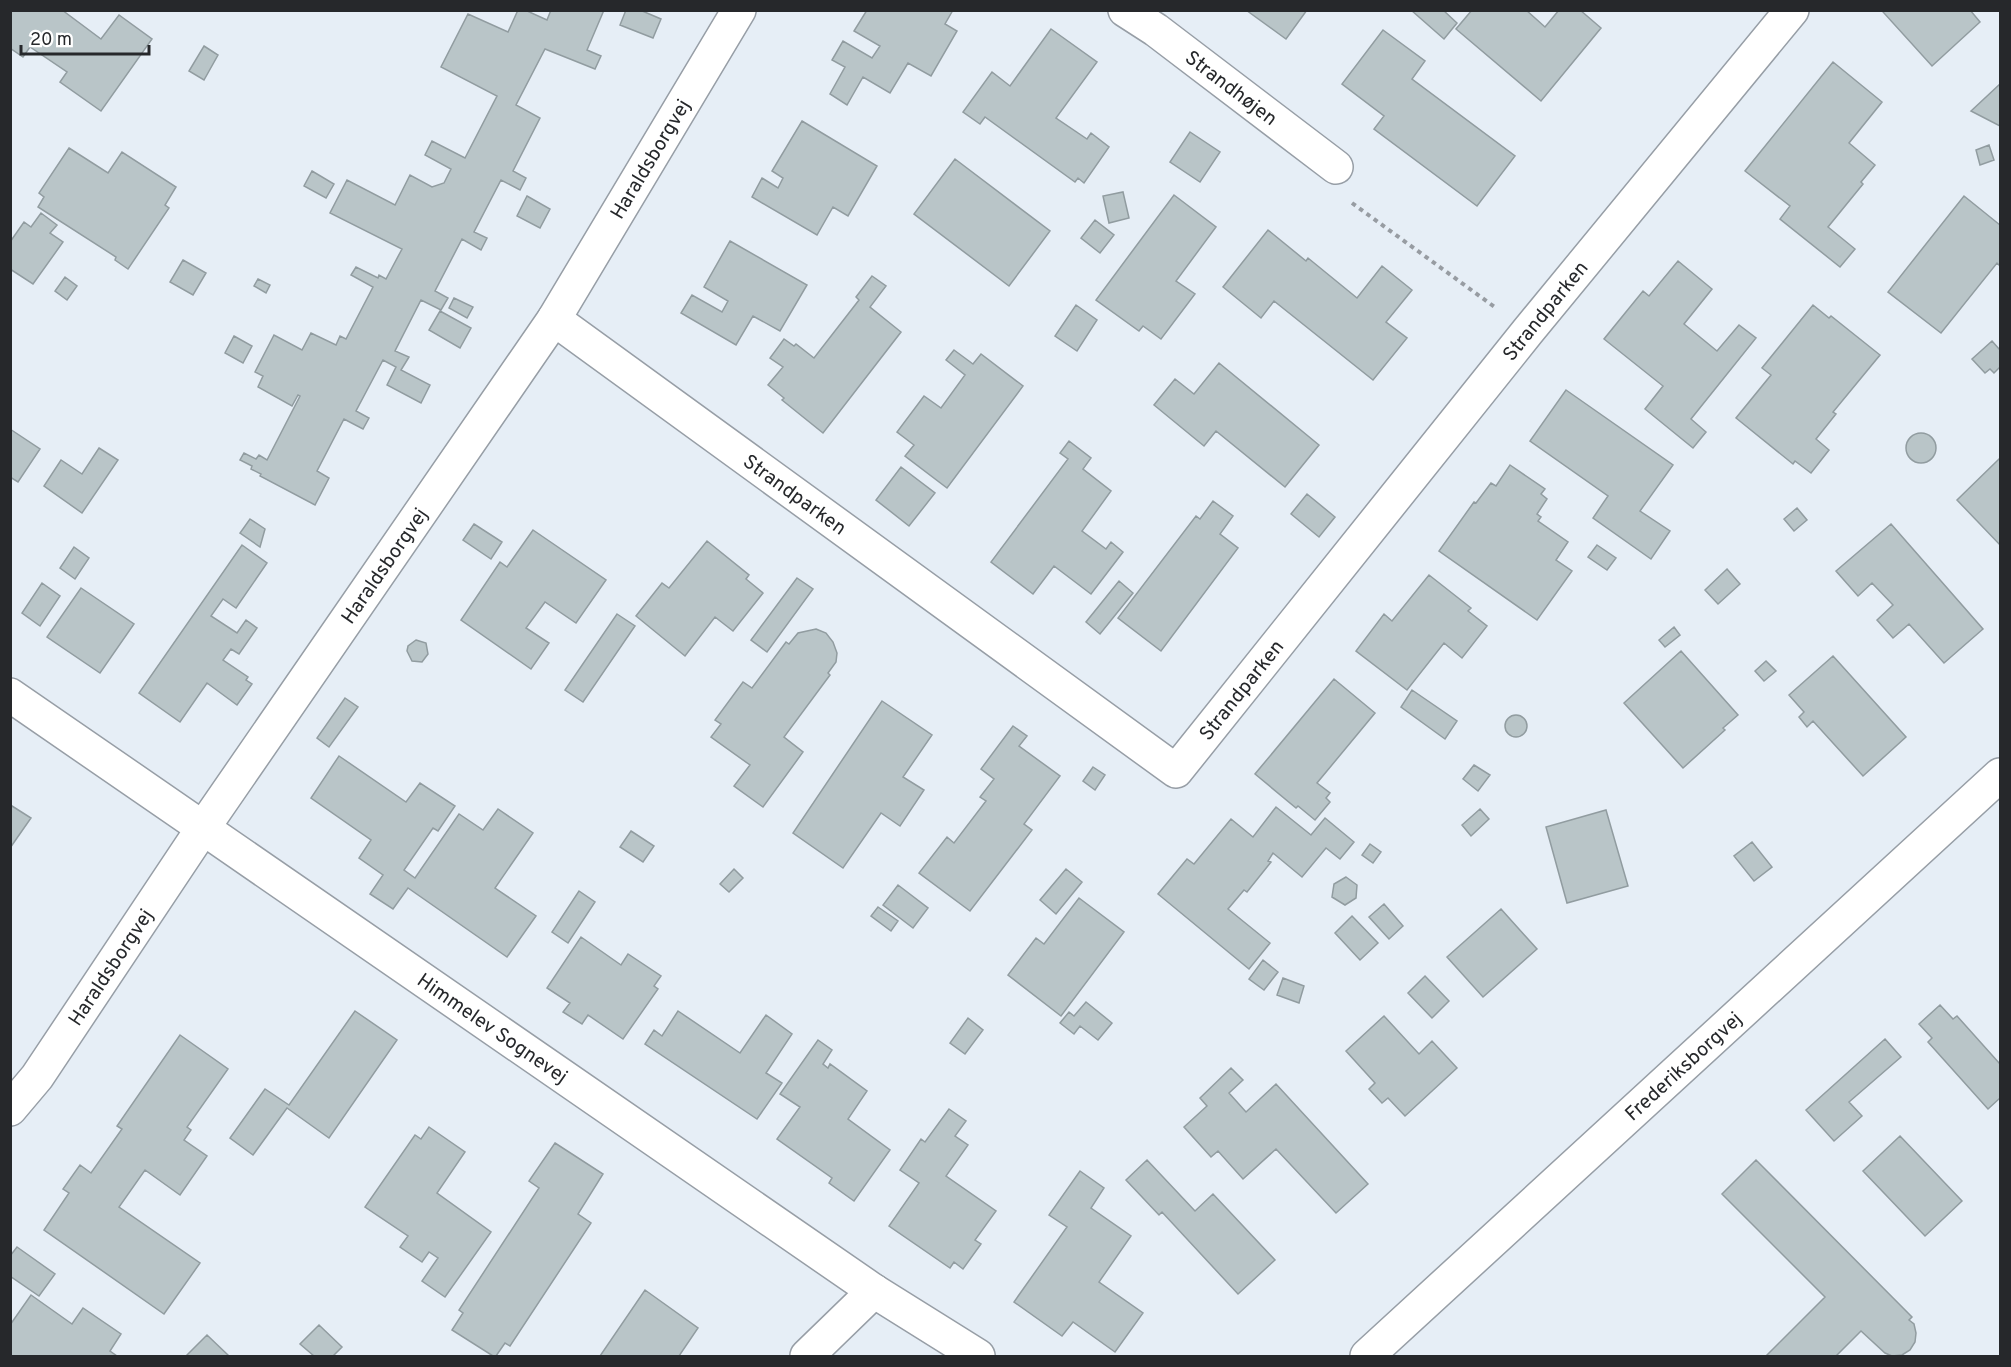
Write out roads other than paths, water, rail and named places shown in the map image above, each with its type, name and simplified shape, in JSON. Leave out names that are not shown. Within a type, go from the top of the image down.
[{"type":"street","name":"Haraldsborgvej","points":[[10,1109],[37,1077],[203,828],[554,319],[739,10]]},
{"type":"street","name":"Strandhøjen","points":[[1125,10],[1156,30],[1336,167]]},
{"type":"street","name":"Strandparken","points":[[554,319],[1176,771],[1528,331],[1792,10]]},
{"type":"street","name":"Himmelev Sognevej","points":[[10,695],[874,1291],[978,1356]]},
{"type":"street","name":"Frederiksborgvej","points":[[1367,1356],[2001,775]]},
{"type":"street","points":[[807,1356],[874,1291]]}]
